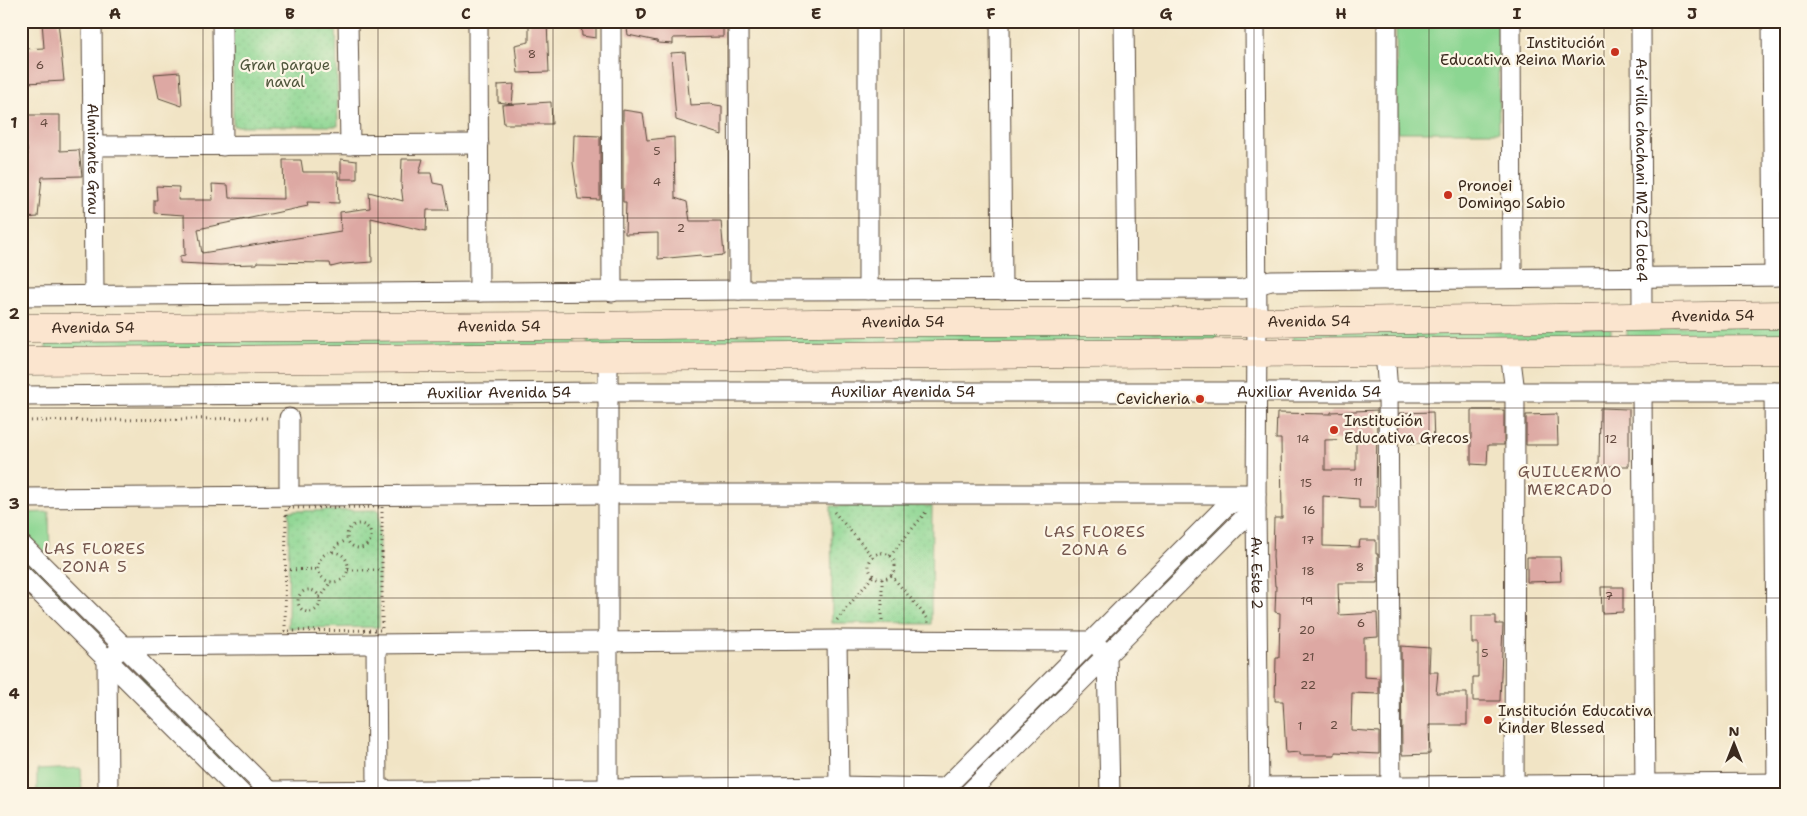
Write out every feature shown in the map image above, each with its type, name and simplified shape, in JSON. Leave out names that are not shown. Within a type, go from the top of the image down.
[{"type":"main road","name":"Avenida 54","points":[[21,328],[582,326],[884,322],[1257,322],[1786,315]]},
{"type":"main road","name":"Avenida 54","points":[[21,361],[1786,350]]},
{"type":"street","name":"Almirante Grau","points":[[92,21],[94,296]]},
{"type":"street","points":[[222,21],[223,146]]},
{"type":"street","points":[[348,21],[350,145]]},
{"type":"street","points":[[478,21],[479,292]]},
{"type":"street","points":[[611,21],[612,292]]},
{"type":"street","points":[[738,21],[739,290]]},
{"type":"street","points":[[868,21],[868,290]]},
{"type":"street","points":[[1000,21],[1002,290]]},
{"type":"street","points":[[1124,21],[1127,290]]},
{"type":"street","name":"Av. Este 2","points":[[1255,21],[1259,791]]},
{"type":"street","points":[[1387,21],[1387,280]]},
{"type":"street","points":[[1511,21],[1512,278]]},
{"type":"street","name":"Así villa chachani MZ C2 lote4","points":[[1641,21],[1642,317]]},
{"type":"street","points":[[21,296],[739,290],[1243,289],[1271,281],[1780,276],[1772,21]]},
{"type":"street","points":[[94,146],[479,144]]},
{"type":"street","points":[[1385,352],[1388,392],[1390,791]]},
{"type":"street","points":[[1510,352],[1515,392],[1514,790]]},
{"type":"street","points":[[608,358],[608,792]]},
{"type":"street","name":"Auxiliar Avenida 54","points":[[21,396],[608,392],[1780,392]]},
{"type":"street","points":[[1642,392],[1645,789]]},
{"type":"street","points":[[1259,791],[1780,787],[1780,392]]},
{"type":"street","points":[[289,418],[289,485]]},
{"type":"street","points":[[21,498],[607,494],[1256,500]]},
{"type":"street","points":[[21,544],[269,794],[378,790],[608,792],[839,786],[946,792],[1226,506],[1256,500]]},
{"type":"street","points":[[967,795],[1107,655],[1256,500]]},
{"type":"street","points":[[21,574],[243,795]]},
{"type":"street","points":[[837,640],[839,786]]},
{"type":"street","points":[[108,795],[107,661],[124,646],[837,640],[1092,641],[1107,655],[1110,795]]},
{"type":"street","points":[[376,644],[378,790]]},
{"type":"path","points":[[21,421],[289,418]]},
{"type":"path","points":[[286,508],[382,508],[382,570],[382,630],[285,631],[286,508]]},
{"type":"path","points":[[890,556],[927,511]]},
{"type":"path","points":[[834,512],[872,557]]},
{"type":"path","points":[[355,524],[366,526],[370,533],[369,541],[364,546],[352,546],[347,540],[347,532],[355,524]]},
{"type":"path","points":[[347,540],[337,545],[332,552],[323,556],[319,569],[324,578],[331,581],[342,579],[348,570]]},
{"type":"path","points":[[332,552],[344,557],[348,570]]},
{"type":"path","points":[[880,553],[890,556],[895,566],[891,576],[882,579],[873,576],[869,568],[872,557],[880,553]]},
{"type":"path","points":[[286,570],[319,569]]},
{"type":"path","points":[[348,570],[382,570]]},
{"type":"path","points":[[837,620],[873,576]]},
{"type":"path","points":[[891,576],[928,619]]},
{"type":"path","points":[[882,579],[882,626]]},
{"type":"path","points":[[319,597],[331,581]]},
{"type":"path","points":[[304,590],[315,591],[319,597],[320,605],[311,612],[303,611],[298,605],[297,598],[304,590]]},
{"type":"green space","name":"Gran parque naval","points":[[233,21],[336,21],[338,126],[233,126]]},
{"type":"green space","points":[[1396,21],[1498,21],[1499,132],[1397,132]]},
{"type":"green space","points":[[1786,325],[1786,339],[1627,340],[1627,327]]},
{"type":"green space","points":[[1611,327],[1611,340],[1292,343],[1292,331]]},
{"type":"green space","points":[[888,332],[888,346],[589,348],[588,336]]},
{"type":"green space","points":[[898,332],[1217,332],[1217,344],[898,347]]},
{"type":"green space","points":[[577,335],[577,348],[46,351],[46,337]]},
{"type":"green space","points":[[831,506],[932,506],[931,624],[832,623]]},
{"type":"green space","points":[[379,510],[379,627],[288,628],[289,511]]},
{"type":"green space","points":[[49,512],[50,557],[21,530],[21,513]]},
{"type":"green space","points":[[1219,522],[1224,527],[1126,626],[1121,622]]},
{"type":"green space","points":[[21,552],[100,633],[95,638],[21,563]]},
{"type":"green space","points":[[1073,670],[1078,675],[981,771],[976,766]]},
{"type":"green space","points":[[144,675],[246,777],[241,782],[139,680]]},
{"type":"green space","points":[[81,768],[82,795],[37,795],[37,770]]},
{"type":"green space","points":[[21,770],[27,770],[28,795],[21,795]]},
{"type":"building","points":[[42,21],[58,21],[64,81],[26,83],[23,49],[44,48]]},
{"type":"building","points":[[529,21],[547,21],[549,72],[518,73],[515,45],[529,42]]},
{"type":"building","points":[[581,21],[596,21],[596,38],[582,36]]},
{"type":"building","points":[[626,21],[723,21],[723,37],[673,38],[673,44],[658,43],[657,41],[628,35]]},
{"type":"building","points":[[685,52],[690,105],[710,104],[722,106],[722,135],[676,120],[671,53]]},
{"type":"building","points":[[180,72],[182,106],[159,98],[154,74]]},
{"type":"building","points":[[514,84],[512,104],[498,102],[498,85]]},
{"type":"building","points":[[551,102],[552,124],[504,124],[502,105]]},
{"type":"building","points":[[623,110],[643,113],[647,140],[674,137],[675,198],[687,202],[690,221],[721,221],[724,255],[658,259],[658,233],[625,234],[626,202],[623,202]]},
{"type":"building","points":[[21,115],[60,115],[60,151],[79,150],[82,176],[42,177],[38,217],[23,218],[25,188],[23,156],[28,155]]},
{"type":"building","points":[[574,135],[600,136],[600,200],[578,199],[573,163]]},
{"type":"building","points":[[341,159],[357,161],[357,179],[341,179]]},
{"type":"building","points":[[402,159],[423,159],[419,173],[431,173],[433,183],[443,185],[448,210],[427,210],[426,231],[371,218],[372,262],[343,264],[331,267],[330,263],[257,262],[257,264],[220,265],[180,263],[180,256],[185,255],[184,215],[154,213],[154,200],[157,200],[156,186],[179,187],[178,200],[213,200],[212,184],[228,185],[229,198],[284,199],[283,160],[301,160],[303,172],[338,172],[339,203],[307,202],[308,206],[198,229],[202,253],[341,231],[340,212],[370,208],[369,192],[403,201],[401,185]]},
{"type":"building","points":[[1600,408],[1629,409],[1629,466],[1599,466]]},
{"type":"building","points":[[1377,410],[1376,508],[1359,508],[1359,499],[1323,496],[1323,546],[1359,547],[1360,540],[1376,540],[1378,583],[1338,583],[1339,615],[1377,613],[1378,637],[1364,638],[1364,677],[1379,678],[1379,694],[1352,693],[1351,730],[1379,732],[1379,754],[1335,752],[1335,755],[1300,755],[1300,752],[1286,753],[1283,701],[1275,701],[1276,658],[1279,658],[1280,613],[1275,612],[1274,518],[1282,518],[1281,439],[1276,439],[1277,413],[1331,414],[1331,412]],"holes":[[[1356,439],[1356,470],[1325,470],[1325,440]]]},
{"type":"building","points":[[1471,410],[1504,410],[1504,445],[1488,445],[1487,465],[1471,464]]},
{"type":"building","points":[[1433,412],[1434,443],[1408,443],[1407,437],[1400,437],[1399,413]]},
{"type":"building","points":[[1557,414],[1558,445],[1526,445],[1526,415]]},
{"type":"building","points":[[1527,557],[1560,557],[1561,581],[1527,582]]},
{"type":"building","points":[[1601,587],[1623,587],[1623,612],[1602,613]]},
{"type":"building","points":[[1472,616],[1496,616],[1496,624],[1503,624],[1500,701],[1473,701],[1473,677],[1478,677],[1478,643],[1472,643]]},
{"type":"building","points":[[1401,646],[1430,648],[1429,672],[1438,672],[1436,693],[1467,693],[1467,725],[1429,725],[1430,754],[1402,755]]},
{"type":"place","name":"Institución Educativa Reina Maria","points":[[1615,52]]},
{"type":"place","name":"Pronoei Domingo Sabio","points":[[1448,195]]},
{"type":"place","name":"Cevicheria","points":[[1200,399]]},
{"type":"place","name":"Institución Educativa Grecos","points":[[1334,430]]},
{"type":"place","name":"Institución Educativa Kinder Blessed","points":[[1488,720]]},
{"type":"district","name":"GUILLERMO MERCADO","points":[[1570,480]]},
{"type":"district","name":"LAS FLORES ZONA 6","points":[[1095,540]]},
{"type":"district","name":"LAS FLORES ZONA 5","points":[[95,557]]}]
